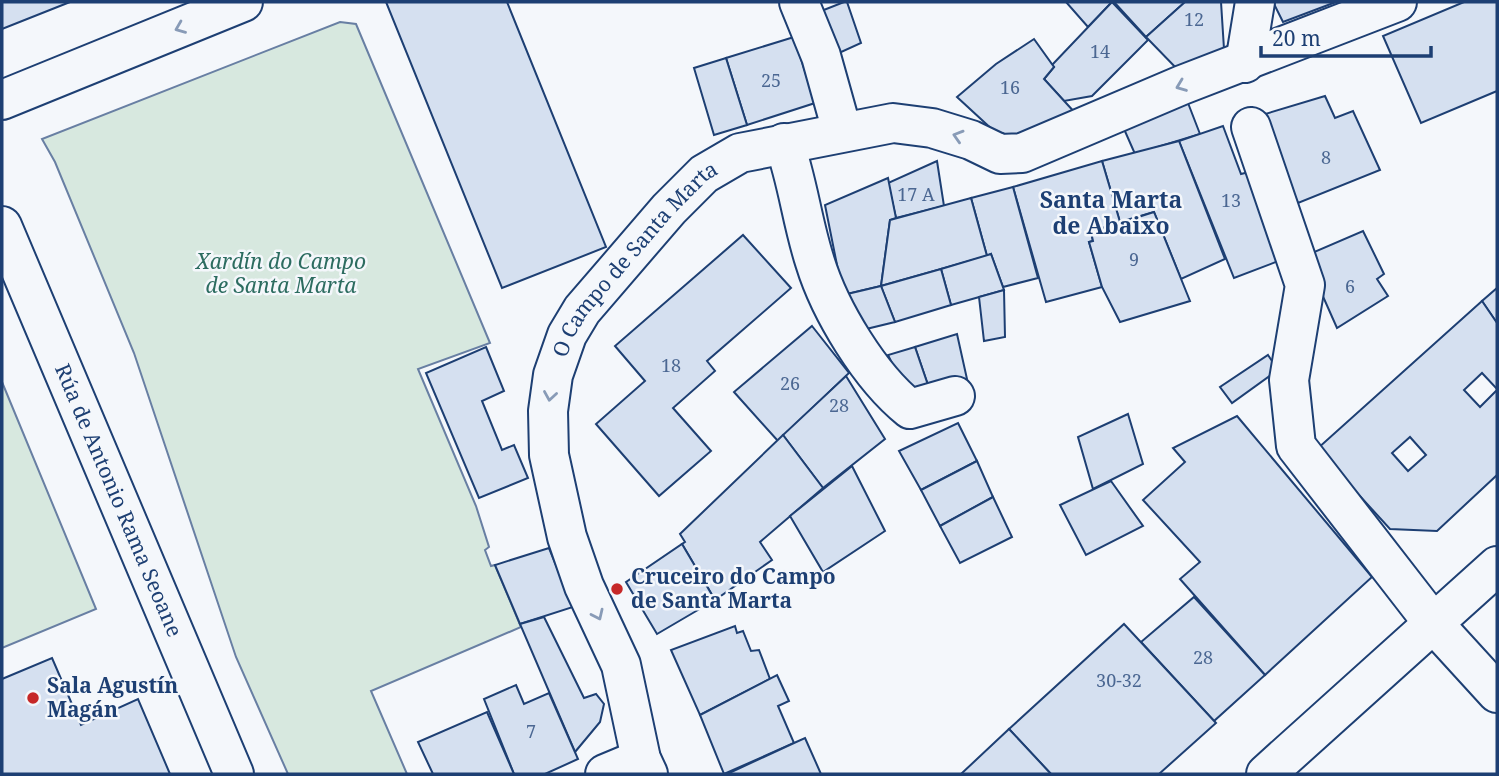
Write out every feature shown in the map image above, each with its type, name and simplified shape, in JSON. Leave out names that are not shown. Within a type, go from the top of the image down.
[{"type":"street","points":[[2,100],[243,2]]},
{"type":"street","points":[[799,2],[821,56],[842,131]]},
{"type":"street","points":[[1245,63],[1255,2]]},
{"type":"street","name":"O Campo de Santa Marta","points":[[605,774],[645,767],[621,666],[584,586],[555,496],[549,455],[548,411],[553,375],[567,335],[582,310],[669,209],[720,163],[740,153],[842,131],[893,123],[932,128],[971,140],[999,154],[1022,153],[1182,85],[1245,63],[1397,2]]},
{"type":"street","points":[[1251,127],[1306,285],[1289,380],[1296,446],[1434,624],[1497,693]]},
{"type":"street","points":[[784,142],[798,180],[815,264],[856,345],[895,397],[910,409],[955,396]]},
{"type":"street","name":"Rúa de Antonio Rama Seoane","points":[[2,226],[234,774]]},
{"type":"street","points":[[1266,774],[1497,566]]},
{"type":"green space","name":"Xardín do Campo de Santa Marta","points":[[340,22],[356,24],[490,343],[418,369],[476,506],[489,547],[485,550],[491,566],[495,565],[521,627],[371,691],[407,774],[288,774],[236,657],[134,353],[55,162],[42,139]]},
{"type":"green space","points":[[2,382],[96,609],[2,648]]},
{"type":"building","points":[[2,2],[70,2],[2,29]]},
{"type":"building","points":[[386,2],[507,2],[606,247],[502,288]]},
{"type":"building","points":[[847,2],[861,43],[839,53],[811,15]]},
{"type":"building","points":[[1066,2],[1112,2],[1088,27]]},
{"type":"building","points":[[1112,2],[1148,40],[1092,96],[1064,101],[1044,79],[1054,67],[1052,65]]},
{"type":"building","points":[[1114,2],[1185,2],[1146,37]]},
{"type":"building","points":[[1185,2],[1221,2],[1224,49],[1180,72],[1146,37]]},
{"type":"building","points":[[1273,2],[1336,2],[1283,22]]},
{"type":"building","points":[[1464,2],[1497,2],[1497,91],[1421,123],[1383,36]]},
{"type":"building","points":[[794,37],[815,103],[747,125],[726,58]]},
{"type":"building","points":[[1034,39],[1054,67],[1044,79],[1077,115],[1008,144],[957,97],[996,64]]},
{"type":"building","points":[[726,58],[747,125],[714,135],[694,68]]},
{"type":"building","points":[[1325,96],[1335,118],[1353,111],[1380,170],[1298,203],[1270,142],[1252,118]]},
{"type":"building","points":[[1188,103],[1200,134],[1135,154],[1124,129]]},
{"type":"building","points":[[1223,126],[1241,174],[1249,172],[1281,260],[1234,278],[1179,141]]},
{"type":"building","points":[[1179,141],[1225,259],[1181,279],[1154,212],[1120,222],[1102,161]]},
{"type":"building","points":[[937,161],[944,206],[896,218],[888,183]]},
{"type":"building","points":[[1102,161],[1120,222],[1091,232],[1093,241],[1089,242],[1102,287],[1046,302],[1013,187]]},
{"type":"building","points":[[888,178],[896,218],[890,220],[881,286],[843,295],[825,205]]},
{"type":"building","points":[[1013,187],[1038,278],[1003,287],[991,254],[987,256],[971,198]]},
{"type":"building","points":[[971,198],[987,256],[881,286],[890,220]]},
{"type":"building","points":[[1154,212],[1190,301],[1120,322],[1102,287],[1089,242],[1093,241],[1091,232]]},
{"type":"building","points":[[1363,231],[1384,274],[1377,279],[1388,296],[1337,328],[1305,256]]},
{"type":"building","points":[[743,235],[791,288],[707,361],[715,371],[673,408],[711,451],[659,496],[596,424],[645,381],[615,346]]},
{"type":"building","points":[[991,254],[1004,290],[951,305],[941,269]]},
{"type":"building","points":[[941,269],[951,305],[895,322],[881,286]]},
{"type":"building","points":[[881,286],[895,322],[862,330],[843,295]]},
{"type":"building","points":[[1497,288],[1497,323],[1482,301]]},
{"type":"building","points":[[1004,290],[1005,337],[984,341],[979,297]]},
{"type":"building","points":[[1482,301],[1497,323],[1497,389],[1482,373],[1464,390],[1480,407],[1497,390],[1497,475],[1437,531],[1390,529],[1317,449]],"holes":[[[1410,437],[1426,455],[1408,471],[1392,453]]]},
{"type":"building","points":[[812,326],[849,373],[778,441],[734,392]]},
{"type":"building","points":[[957,334],[967,379],[929,388],[915,347]]},
{"type":"building","points":[[486,347],[504,391],[482,401],[502,450],[514,445],[528,478],[479,498],[426,373]]},
{"type":"building","points":[[915,347],[929,388],[906,392],[888,355]]},
{"type":"building","points":[[1268,355],[1278,370],[1232,403],[1220,387]]},
{"type":"building","points":[[846,376],[885,439],[823,488],[783,435]]},
{"type":"building","points":[[1128,414],[1143,464],[1093,489],[1078,437]]},
{"type":"building","points":[[1237,416],[1372,577],[1265,675],[1180,579],[1200,562],[1143,500],[1185,462],[1173,448]]},
{"type":"building","points":[[958,423],[977,461],[921,490],[899,451]]},
{"type":"building","points":[[783,435],[823,488],[760,542],[772,560],[715,600],[682,544],[685,542],[680,534]]},
{"type":"building","points":[[977,461],[993,497],[940,526],[921,490]]},
{"type":"building","points":[[852,466],[885,531],[823,572],[790,516]]},
{"type":"building","points":[[1111,481],[1143,526],[1086,555],[1060,505]]},
{"type":"building","points":[[993,497],[1012,537],[960,563],[940,526]]},
{"type":"building","points":[[682,544],[715,600],[657,634],[626,582]]},
{"type":"building","points":[[549,548],[573,607],[520,624],[495,565]]},
{"type":"building","points":[[1194,597],[1265,675],[1214,721],[1141,642]]},
{"type":"building","points":[[544,617],[584,698],[596,694],[604,704],[600,722],[575,752],[520,624]]},
{"type":"building","points":[[1124,624],[1216,723],[1159,774],[1051,774],[1009,729]]},
{"type":"building","points":[[735,626],[737,633],[743,631],[751,651],[759,650],[770,679],[700,715],[671,650]]},
{"type":"building","points":[[52,658],[81,725],[138,699],[170,774],[2,774],[2,679]]},
{"type":"building","points":[[777,675],[789,701],[778,706],[794,743],[724,774],[700,715]]},
{"type":"building","points":[[516,685],[524,704],[549,693],[578,759],[545,774],[514,774],[484,699]]},
{"type":"building","points":[[487,712],[514,774],[433,774],[418,742]]},
{"type":"building","points":[[1009,729],[1051,774],[961,774]]},
{"type":"building","points":[[805,738],[821,774],[727,774],[794,743]]},
{"type":"place","name":"Cruceiro do Campo de Santa Marta","points":[[617,589]]},
{"type":"place","name":"Sala Agustín Magán","points":[[33,698]]},
{"type":"district","name":"Santa Marta de Abaixo","points":[[1111,213]]}]
